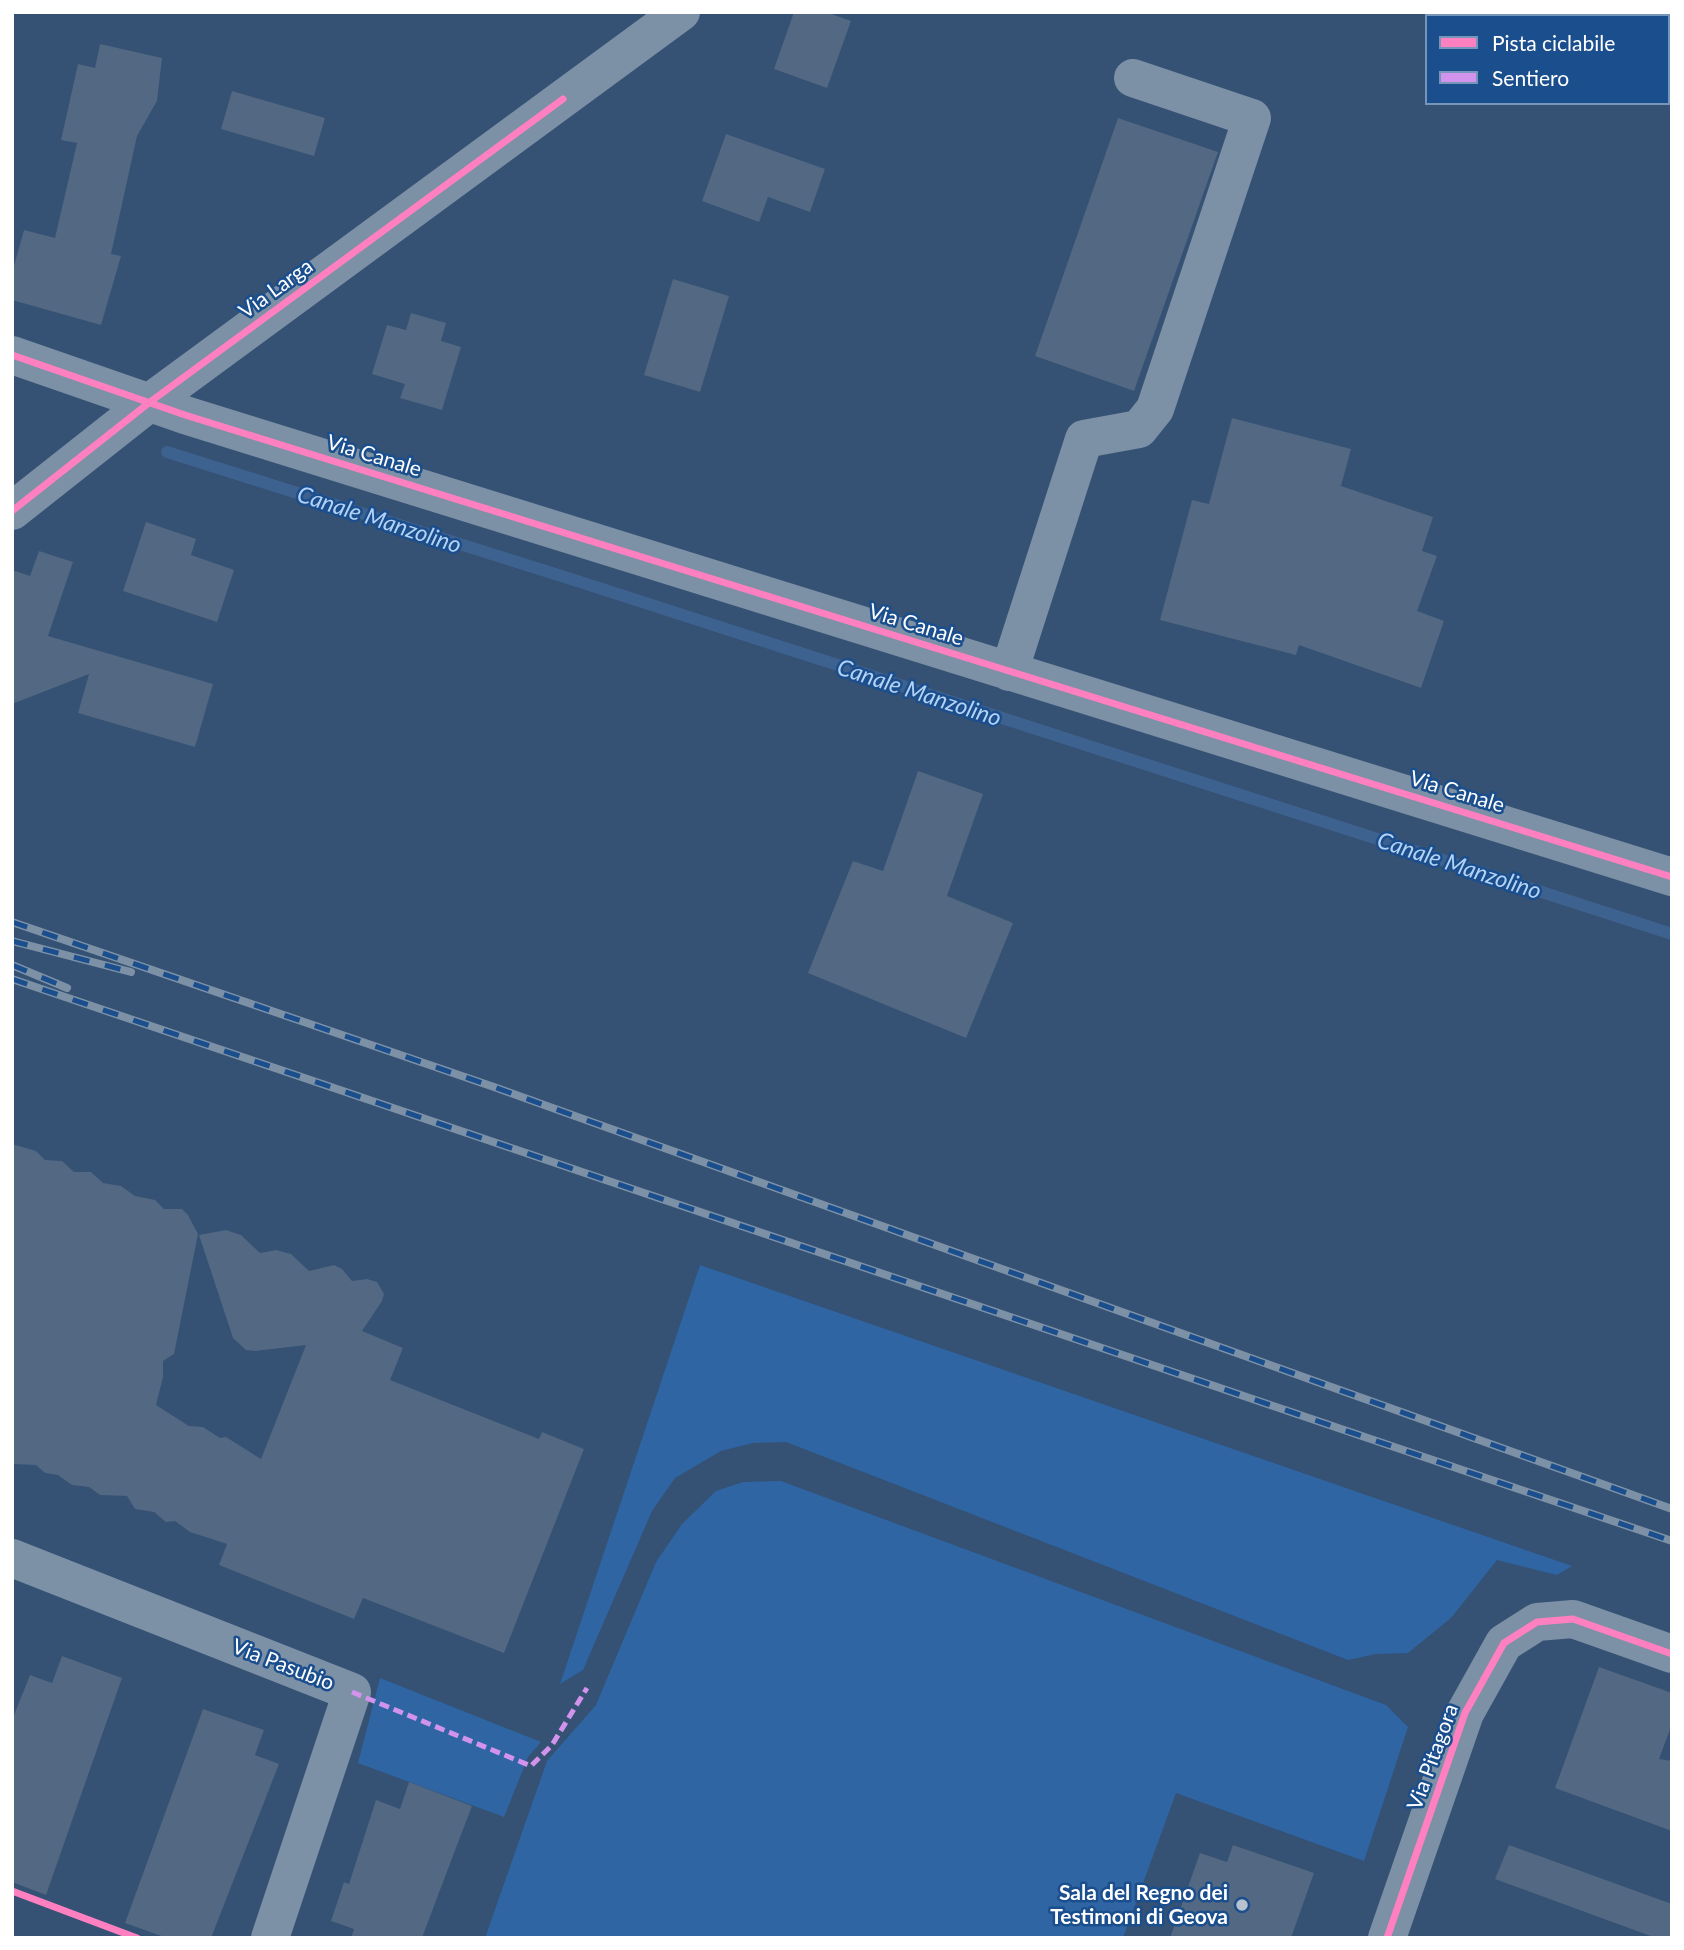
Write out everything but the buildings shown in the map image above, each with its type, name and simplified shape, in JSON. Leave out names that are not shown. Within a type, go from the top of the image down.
[{"type":"street","name":"Via Larga","points":[[12,511],[150,402],[681,12]]},
{"type":"street","points":[[1009,672],[1084,439],[1113,436],[1139,429],[1155,409],[1252,118],[1133,78]]},
{"type":"street","name":"Via Canale","points":[[12,355],[150,402],[1672,877]]},
{"type":"street","name":"Via Pasubio","points":[[12,1558],[352,1692],[270,1938]]},
{"type":"street","name":"Via Pitagora","points":[[1387,1938],[1465,1713],[1504,1643],[1537,1622],[1573,1619],[1672,1654]]},
{"type":"shaded area","points":[[700,1265],[1572,1566],[1557,1575],[1497,1560],[1451,1618],[1408,1653],[1376,1654],[1348,1660],[786,1442],[753,1443],[721,1451],[675,1478],[652,1511],[583,1670],[560,1684]]},
{"type":"shaded area","points":[[781,1481],[1386,1705],[1408,1727],[1364,1861],[1176,1793],[1123,1938],[485,1938],[547,1761],[596,1705],[656,1562],[682,1524],[716,1491],[743,1482]]},
{"type":"shaded area","points":[[380,1678],[541,1742],[528,1757],[504,1817],[358,1763]]},
{"type":"waterway","name":"Canale Manzolino","points":[[167,452],[571,579],[1672,934]]},
{"type":"railway","points":[[12,922],[494,1087],[1672,1509]]},
{"type":"railway","points":[[12,941],[131,972]]},
{"type":"railway","points":[[12,965],[67,988]]},
{"type":"railway","points":[[12,979],[1672,1541]]},
{"type":"marked path","points":[[352,1692],[531,1766],[552,1745],[587,1688]]},
{"type":"cycle path","points":[[12,511],[150,402],[563,99]]},
{"type":"cycle path","points":[[12,355],[185,415],[1672,877]]},
{"type":"cycle path","points":[[1387,1938],[1465,1713],[1504,1643],[1537,1622],[1573,1619],[1672,1654]]},
{"type":"cycle path","points":[[12,1891],[137,1938]]},
{"type":"place","name":"Sala del Regno dei Testimoni di Geova","points":[[1242,1905]]}]
